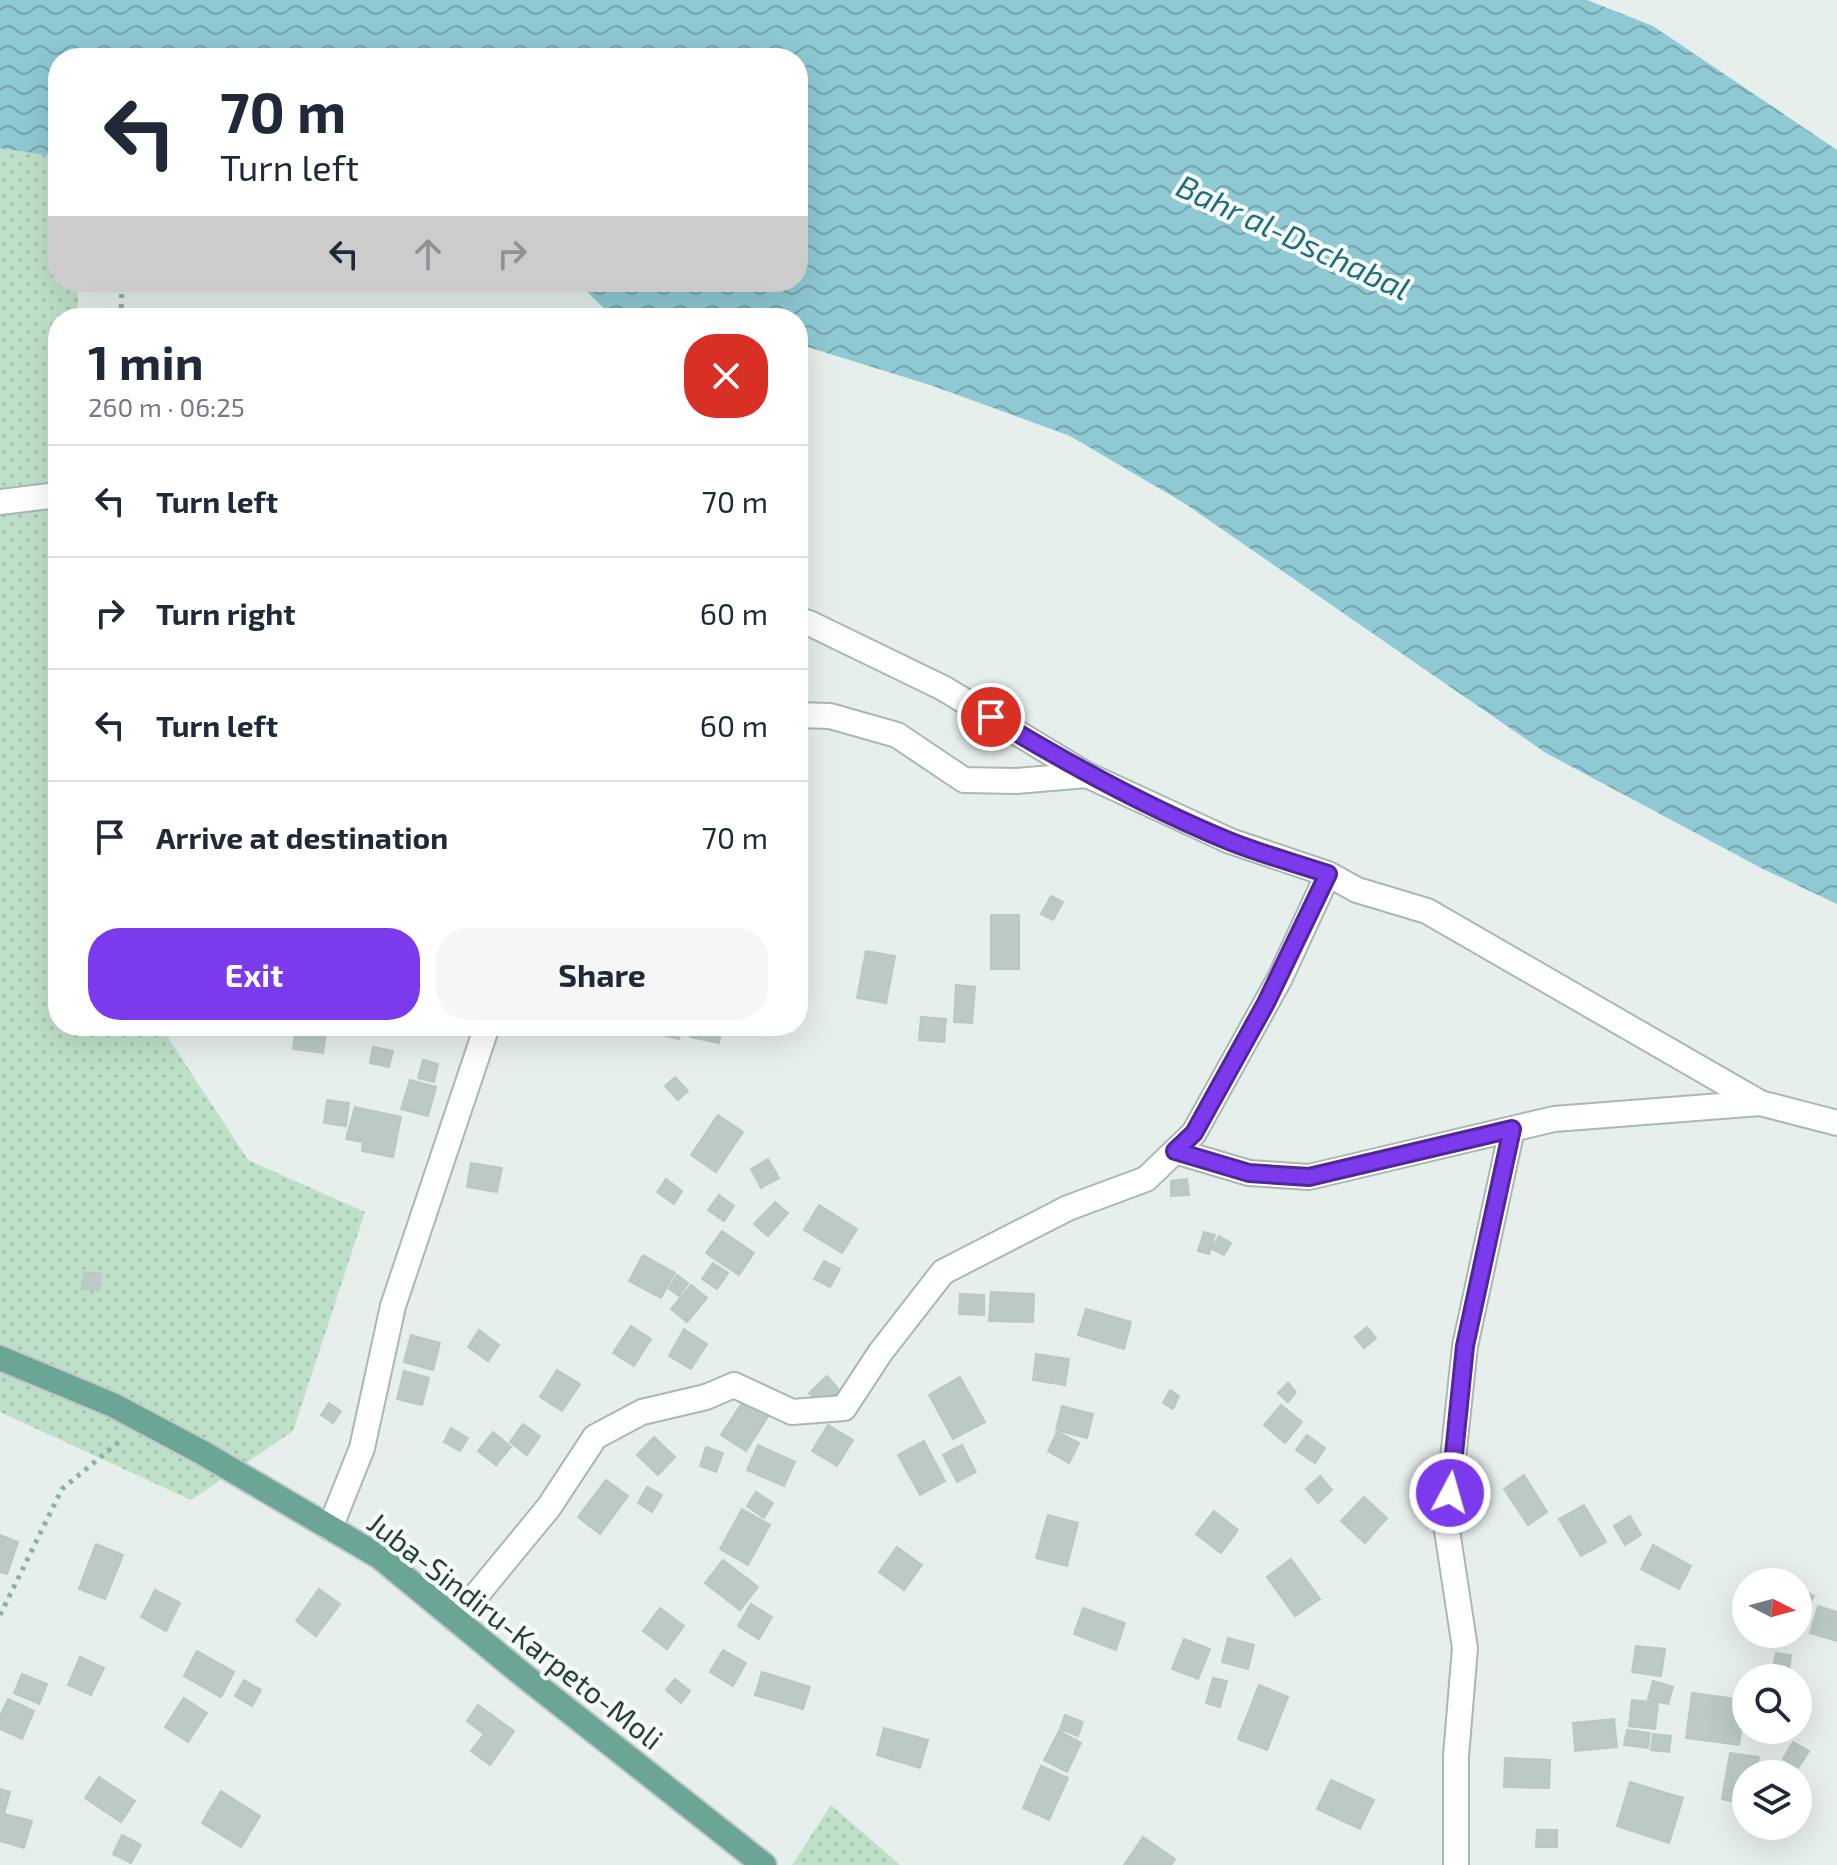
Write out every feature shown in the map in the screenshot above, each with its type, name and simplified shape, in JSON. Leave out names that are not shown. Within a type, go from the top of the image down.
[{"type":"main road","name":"Juba-Sindiru-Karpeto-Moli","points":[[0,1358],[113,1405],[203,1453],[380,1557],[522,1674],[764,1865]]},
{"type":"street","points":[[0,502],[48,496]]},
{"type":"street","points":[[808,623],[943,688],[1087,775],[1230,841],[1328,874],[1357,890],[1427,911],[1760,1103],[1837,1123]]},
{"type":"street","points":[[808,715],[830,716],[897,735],[964,780],[1016,781],[1087,775]]},
{"type":"street","points":[[456,1620],[549,1507],[595,1437],[642,1412],[706,1397],[734,1385],[792,1412],[844,1408],[880,1353],[943,1272],[1068,1208],[1146,1179],[1194,1133],[1266,1003],[1328,874]]},
{"type":"street","points":[[330,1528],[362,1448],[393,1306],[484,1036]]},
{"type":"street","points":[[1175,1151],[1249,1173],[1309,1177],[1554,1119],[1760,1103]]},
{"type":"street","points":[[1456,1865],[1456,1756],[1465,1648],[1446,1524],[1465,1346],[1512,1129]]},
{"type":"path","points":[[0,1615],[62,1489],[143,1421]]},
{"type":"green space","points":[[0,148],[48,155],[48,292],[78,292],[78,308],[48,308],[48,1036],[169,1036],[248,1160],[365,1212],[293,1431],[191,1500],[0,1412]]},
{"type":"green space","points":[[831,1805],[900,1865],[792,1865]]},
{"type":"water","name":"Bahr al-Dschabal","points":[[0,0],[1587,0],[1653,26],[1837,150],[1837,904],[1763,869],[1546,753],[1184,503],[1070,436],[933,386],[808,347],[808,308],[604,308],[587,292],[808,292],[808,48],[48,48],[48,155],[0,148]]},
{"type":"building","points":[[1051,896],[1063,902],[1053,920],[1041,914]]},
{"type":"building","points":[[991,915],[1019,915],[1019,969],[991,969]]},
{"type":"building","points":[[866,951],[895,956],[886,1003],[857,998]]},
{"type":"building","points":[[956,985],[975,987],[972,1023],[954,1022]]},
{"type":"building","points":[[921,1017],[946,1019],[944,1042],[919,1040]]},
{"type":"building","points":[[295,1036],[326,1036],[323,1053],[293,1049]]},
{"type":"building","points":[[690,1036],[720,1036],[719,1043]]},
{"type":"building","points":[[373,1047],[393,1051],[389,1067],[370,1063]]},
{"type":"building","points":[[423,1060],[438,1064],[434,1082],[418,1078]]},
{"type":"building","points":[[675,1077],[688,1091],[678,1100],[665,1086]]},
{"type":"building","points":[[410,1080],[436,1087],[428,1116],[401,1109]]},
{"type":"building","points":[[327,1100],[349,1103],[346,1126],[324,1123]]},
{"type":"building","points":[[355,1107],[401,1117],[393,1157],[362,1151],[363,1142],[346,1139]]},
{"type":"building","points":[[718,1115],[743,1132],[716,1172],[691,1155]]},
{"type":"building","points":[[768,1159],[779,1178],[761,1188],[751,1169]]},
{"type":"building","points":[[471,1163],[502,1168],[497,1192],[467,1187]]},
{"type":"building","points":[[666,1179],[682,1191],[674,1204],[657,1192]]},
{"type":"building","points":[[1187,1179],[1189,1195],[1171,1196],[1171,1181]]},
{"type":"building","points":[[719,1195],[734,1206],[724,1221],[708,1210]]},
{"type":"building","points":[[775,1202],[788,1213],[768,1236],[754,1224]]},
{"type":"building","points":[[819,1205],[857,1229],[842,1253],[804,1230]]},
{"type":"building","points":[[722,1231],[754,1253],[739,1275],[706,1253]]},
{"type":"building","points":[[1204,1232],[1215,1235],[1209,1254],[1198,1251]]},
{"type":"building","points":[[1219,1236],[1231,1243],[1224,1255],[1212,1249]]},
{"type":"building","points":[[643,1255],[675,1273],[661,1298],[629,1281]]},
{"type":"building","points":[[824,1261],[840,1269],[830,1287],[814,1279]]},
{"type":"building","points":[[713,1263],[728,1273],[717,1289],[702,1279]]},
{"type":"building","points":[[84,1272],[101,1274],[99,1290],[82,1289]]},
{"type":"building","points":[[677,1275],[688,1283],[679,1296],[669,1289]]},
{"type":"building","points":[[691,1285],[707,1298],[687,1322],[671,1309]]},
{"type":"building","points":[[991,1292],[1034,1294],[1033,1322],[989,1321]]},
{"type":"building","points":[[960,1294],[984,1295],[984,1315],[959,1314]]},
{"type":"building","points":[[1086,1309],[1131,1322],[1124,1349],[1078,1335]]},
{"type":"building","points":[[631,1326],[651,1339],[634,1366],[613,1353]]},
{"type":"building","points":[[1367,1327],[1376,1338],[1364,1348],[1355,1337]]},
{"type":"building","points":[[684,1329],[707,1344],[691,1369],[669,1356]]},
{"type":"building","points":[[479,1330],[499,1345],[488,1361],[468,1347]]},
{"type":"building","points":[[411,1335],[440,1343],[433,1370],[404,1362]]},
{"type":"building","points":[[1036,1354],[1069,1359],[1065,1385],[1033,1380]]},
{"type":"building","points":[[557,1370],[580,1384],[562,1411],[540,1397]]},
{"type":"building","points":[[404,1371],[429,1378],[422,1405],[397,1399]]},
{"type":"building","points":[[827,1376],[840,1391],[822,1407],[809,1393]]},
{"type":"building","points":[[960,1377],[985,1422],[953,1439],[929,1395]]},
{"type":"building","points":[[1288,1383],[1296,1392],[1288,1402],[1278,1393]]},
{"type":"building","points":[[1170,1390],[1179,1396],[1173,1409],[1163,1403]]},
{"type":"building","points":[[748,1394],[772,1410],[746,1451],[721,1435]]},
{"type":"building","points":[[329,1403],[341,1411],[333,1423],[321,1415]]},
{"type":"building","points":[[1281,1405],[1302,1422],[1285,1443],[1264,1425]]},
{"type":"building","points":[[1062,1406],[1093,1414],[1087,1438],[1056,1430]]},
{"type":"building","points":[[523,1424],[540,1436],[527,1455],[510,1442]]},
{"type":"building","points":[[828,1425],[853,1440],[837,1466],[812,1451]]},
{"type":"building","points":[[451,1428],[468,1438],[460,1451],[444,1442]]},
{"type":"building","points":[[493,1432],[511,1447],[496,1465],[478,1451]]},
{"type":"building","points":[[1057,1432],[1079,1443],[1069,1463],[1048,1451]]},
{"type":"building","points":[[1307,1435],[1325,1448],[1315,1463],[1296,1450]]},
{"type":"building","points":[[654,1437],[675,1457],[658,1475],[637,1455]]},
{"type":"building","points":[[924,1441],[945,1481],[920,1495],[898,1455]]},
{"type":"building","points":[[758,1445],[795,1462],[784,1486],[747,1470]]},
{"type":"building","points":[[962,1445],[976,1472],[957,1482],[943,1455]]},
{"type":"building","points":[[706,1447],[723,1453],[716,1472],[700,1466]]},
{"type":"building","points":[[1524,1475],[1547,1512],[1528,1525],[1504,1489]]},
{"type":"building","points":[[1320,1476],[1332,1490],[1318,1503],[1306,1489]]},
{"type":"building","points":[[606,1480],[628,1496],[600,1534],[578,1517]]},
{"type":"building","points":[[647,1487],[662,1495],[652,1512],[638,1503]]},
{"type":"building","points":[[756,1492],[773,1503],[764,1518],[747,1506]]},
{"type":"building","points":[[1364,1497],[1387,1518],[1365,1543],[1341,1521]]},
{"type":"building","points":[[1584,1505],[1606,1542],[1581,1556],[1559,1519]]},
{"type":"building","points":[[742,1509],[770,1525],[748,1565],[720,1549]]},
{"type":"building","points":[[1214,1511],[1238,1530],[1221,1553],[1196,1534]]},
{"type":"building","points":[[1048,1515],[1078,1523],[1067,1566],[1036,1558]]},
{"type":"building","points":[[1630,1516],[1641,1535],[1625,1545],[1614,1526]]},
{"type":"building","points":[[0,1535],[18,1542],[7,1574],[0,1572]]},
{"type":"building","points":[[96,1544],[123,1555],[105,1599],[79,1589]]},
{"type":"building","points":[[1653,1545],[1691,1566],[1679,1589],[1641,1569]]},
{"type":"building","points":[[897,1547],[922,1565],[904,1590],[879,1572]]},
{"type":"building","points":[[1291,1559],[1320,1599],[1295,1616],[1267,1577]]},
{"type":"building","points":[[723,1560],[758,1587],[740,1610],[705,1583]]},
{"type":"building","points":[[319,1589],[340,1604],[316,1636],[296,1621]]},
{"type":"building","points":[[155,1590],[180,1603],[166,1631],[141,1617]]},
{"type":"building","points":[[751,1604],[772,1617],[759,1639],[738,1626]]},
{"type":"building","points":[[1818,1606],[1837,1612],[1837,1641],[1812,1634]]},
{"type":"building","points":[[660,1608],[684,1626],[667,1649],[643,1631]]},
{"type":"building","points":[[1083,1608],[1125,1623],[1116,1650],[1074,1634]]},
{"type":"building","points":[[1228,1638],[1254,1645],[1248,1669],[1222,1662]]},
{"type":"building","points":[[1184,1639],[1210,1649],[1198,1679],[1172,1669]]},
{"type":"building","points":[[1636,1646],[1665,1649],[1661,1676],[1632,1672]]},
{"type":"building","points":[[723,1650],[746,1663],[733,1686],[710,1672]]},
{"type":"building","points":[[197,1651],[234,1672],[221,1697],[184,1676]]},
{"type":"building","points":[[1776,1653],[1791,1655],[1790,1664],[1774,1664]]},
{"type":"building","points":[[80,1657],[104,1668],[91,1695],[68,1685]]},
{"type":"building","points":[[762,1672],[810,1687],[803,1709],[755,1695]]},
{"type":"building","points":[[22,1674],[47,1684],[39,1704],[14,1693]]},
{"type":"building","points":[[1213,1678],[1227,1681],[1220,1707],[1206,1703]]},
{"type":"building","points":[[675,1679],[690,1691],[681,1703],[666,1690]]},
{"type":"building","points":[[244,1680],[261,1690],[252,1706],[235,1696]]},
{"type":"building","points":[[1653,1681],[1673,1687],[1668,1704],[1648,1699]]},
{"type":"building","points":[[1259,1685],[1288,1697],[1267,1750],[1238,1739]]},
{"type":"building","points":[[1692,1693],[1732,1698],[1732,1744],[1739,1745],[1686,1738]]},
{"type":"building","points":[[184,1698],[207,1713],[188,1742],[165,1727]]},
{"type":"building","points":[[8,1699],[34,1711],[22,1739],[0,1729],[0,1716]]},
{"type":"building","points":[[1632,1700],[1658,1703],[1655,1729],[1629,1726]]},
{"type":"building","points":[[478,1705],[514,1731],[490,1765],[471,1751],[484,1734],[467,1721]]},
{"type":"building","points":[[1065,1715],[1083,1722],[1078,1736],[1060,1729]]},
{"type":"building","points":[[1614,1719],[1617,1747],[1575,1751],[1573,1723]]},
{"type":"building","points":[[884,1728],[928,1740],[920,1768],[877,1755]]},
{"type":"building","points":[[1627,1730],[1650,1733],[1648,1748],[1624,1745]]},
{"type":"building","points":[[1059,1731],[1081,1743],[1067,1772],[1044,1760]]},
{"type":"building","points":[[1653,1734],[1671,1736],[1669,1752],[1651,1750]]},
{"type":"building","points":[[1792,1744],[1809,1751],[1803,1760],[1783,1759]]},
{"type":"building","points":[[1730,1753],[1759,1757],[1758,1760],[1732,1760],[1732,1801],[1722,1799]]},
{"type":"building","points":[[1505,1758],[1550,1760],[1549,1788],[1504,1787]]},
{"type":"building","points":[[1041,1766],[1068,1778],[1049,1820],[1023,1808]]},
{"type":"building","points":[[99,1777],[135,1801],[121,1822],[85,1798]]},
{"type":"building","points":[[1331,1780],[1374,1800],[1360,1829],[1317,1809]]},
{"type":"building","points":[[1630,1782],[1683,1798],[1669,1843],[1617,1826]]},
{"type":"building","points":[[0,1789],[10,1792],[4,1814],[32,1821],[24,1848],[0,1841]]},
{"type":"building","points":[[221,1791],[260,1816],[241,1847],[202,1823]]},
{"type":"building","points":[[1537,1830],[1557,1830],[1557,1847],[1536,1847]]},
{"type":"building","points":[[122,1835],[141,1845],[131,1863],[113,1854]]},
{"type":"building","points":[[1143,1837],[1175,1859],[1171,1865],[1124,1865]]},
{"type":"route","points":[[991,717],[1087,775],[1230,841],[1328,874],[1280,978],[1194,1133],[1175,1151],[1249,1173],[1309,1177],[1512,1129],[1465,1346],[1450,1493]]}]
